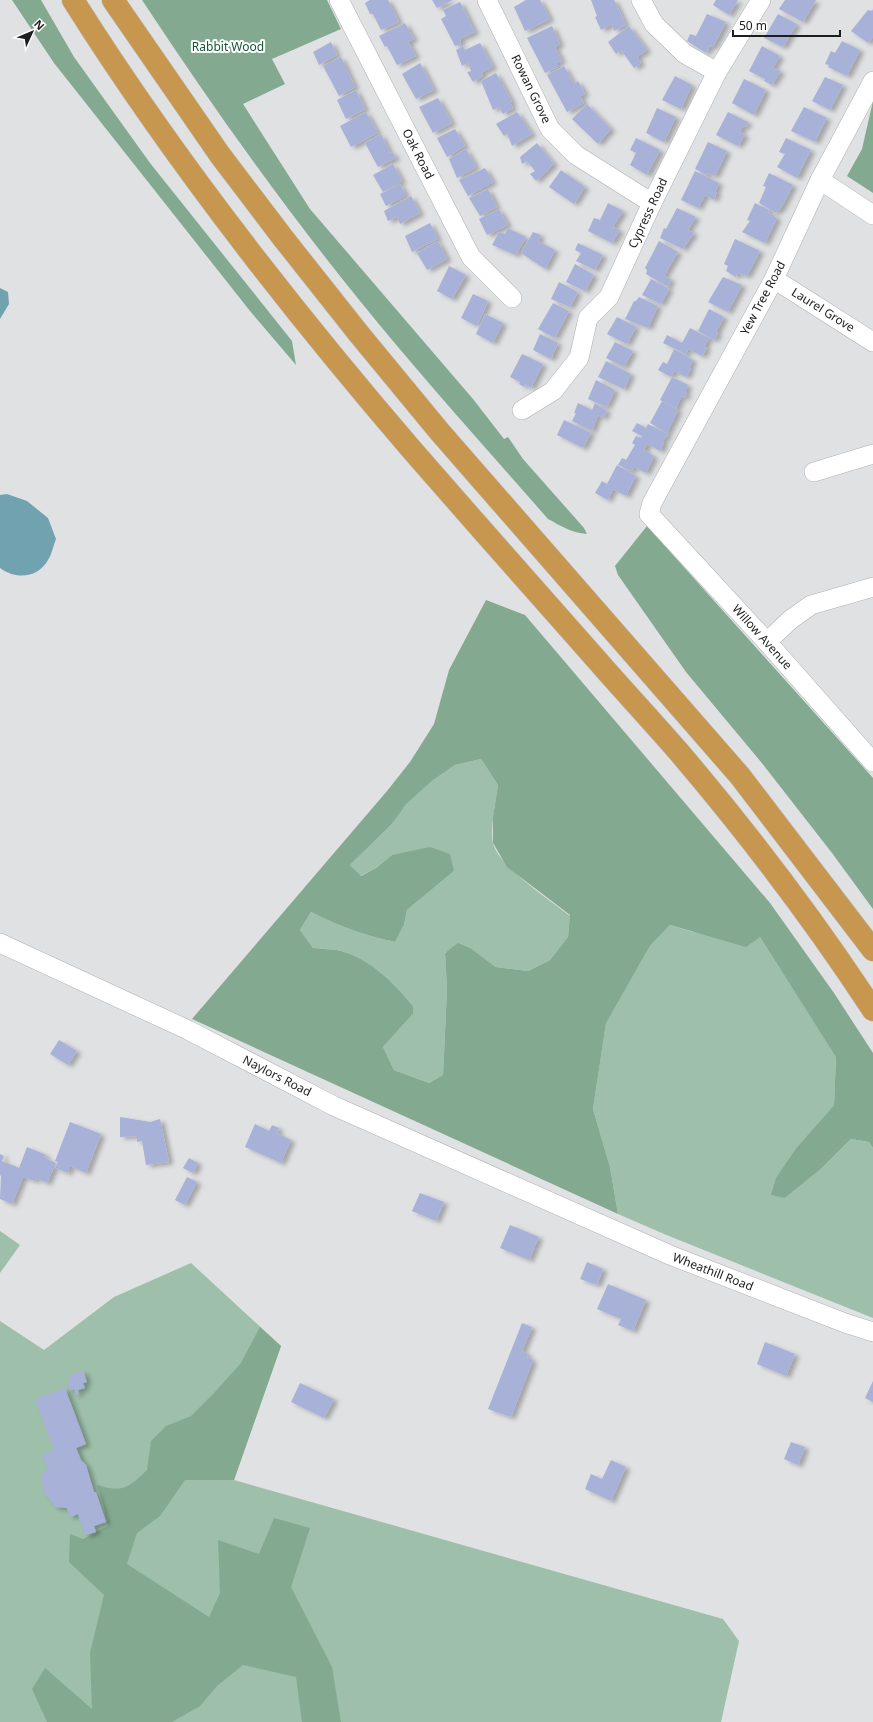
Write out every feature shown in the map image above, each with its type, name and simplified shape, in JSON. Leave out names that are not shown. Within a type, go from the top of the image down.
[{"type":"highway","points":[[73,0],[93,32],[179,155],[253,254],[331,353],[418,457],[678,751],[742,829],[799,904],[873,1010]]},
{"type":"highway","points":[[113,0],[220,155],[282,238],[439,431],[651,672],[740,776],[873,950]]},
{"type":"street","name":"Oak Road","points":[[339,0],[471,257],[512,298]]},
{"type":"street","name":"Rowan Grove","points":[[487,0],[550,129],[576,156],[652,203]]},
{"type":"street","points":[[641,0],[654,24],[685,54],[717,72]]},
{"type":"street","name":"Cypress Road","points":[[522,410],[553,391],[579,358],[588,318],[609,297],[652,203],[717,72],[761,0]]},
{"type":"street","name":"Yew Tree Road","points":[[650,514],[652,504],[774,279],[820,180],[873,81]]},
{"type":"street","points":[[820,180],[873,215]]},
{"type":"street","name":"Laurel Grove","points":[[774,279],[873,342]]},
{"type":"street","points":[[814,472],[873,454]]},
{"type":"street","name":"Willow Avenue","points":[[650,514],[871,756]]},
{"type":"street","points":[[767,642],[790,620],[811,604],[873,587]]},
{"type":"street","name":"Naylors Road","points":[[0,943],[188,1030],[334,1106],[557,1204]]},
{"type":"street","name":"Wheathill Road","points":[[557,1204],[670,1255],[845,1323],[873,1332]]},
{"type":"green space","points":[[12,0],[41,0],[74,57],[150,163],[292,341],[296,365],[250,311],[54,63]]},
{"type":"green space","name":"Rabbit Wood","points":[[142,0],[327,0],[341,29],[272,59],[285,84],[243,104],[310,209],[473,399],[504,439],[508,437],[523,459],[584,528],[587,534],[571,531],[548,519],[398,347],[297,221],[233,134]]},
{"type":"green space","points":[[873,101],[873,193],[847,176],[862,149]]},
{"type":"green space","points":[[647,526],[873,778],[873,909],[832,853],[761,762],[686,672],[618,575],[615,566]]},
{"type":"green space","points":[[486,600],[525,615],[770,903],[834,993],[873,1053],[873,1148],[869,1142],[851,1139],[821,1169],[785,1198],[771,1195],[776,1178],[797,1147],[834,1105],[836,1057],[760,937],[746,947],[670,925],[650,946],[606,1023],[593,1109],[610,1167],[618,1214],[192,1019],[387,791],[410,762],[434,724],[449,670]],"holes":[[[481,759],[498,785],[493,817],[493,843],[507,867],[570,915],[568,937],[550,960],[528,971],[496,967],[472,949],[458,943],[445,953],[447,989],[443,1075],[429,1083],[394,1070],[383,1047],[413,1014],[413,1006],[390,981],[372,966],[341,951],[313,948],[300,930],[311,912],[352,930],[395,942],[404,925],[407,910],[454,871],[450,854],[430,847],[392,855],[376,868],[361,876],[350,865],[392,824],[406,804],[432,781],[455,765]]]},
{"type":"green space","points":[[481,759],[498,785],[492,830],[493,843],[497,852],[504,862],[526,882],[570,916],[568,937],[550,960],[528,971],[496,967],[472,949],[445,952],[447,989],[443,1075],[429,1083],[394,1070],[383,1047],[413,1014],[413,1006],[390,981],[372,966],[341,951],[313,948],[300,930],[311,912],[352,930],[395,942],[404,925],[407,910],[454,871],[392,855],[376,868],[360,876],[350,865],[392,824],[405,804],[432,781],[455,765]]},
{"type":"green space","points":[[670,925],[693,932],[760,937],[836,1056],[834,1105],[797,1147],[785,1198],[821,1169],[851,1139],[869,1142],[873,1148],[873,1318],[618,1214],[610,1167],[593,1109],[606,1022],[650,946]]},
{"type":"green space","points":[[0,1231],[20,1245],[0,1273]]},
{"type":"green space","points":[[191,1263],[281,1346],[234,1480],[723,1619],[739,1641],[721,1722],[0,1722],[0,1321],[44,1350],[114,1297]]},
{"type":"green space","points":[[260,1327],[281,1346],[234,1480],[185,1480],[160,1516],[137,1533],[127,1564],[209,1617],[220,1593],[218,1540],[259,1554],[274,1518],[310,1528],[291,1587],[332,1667],[341,1722],[302,1722],[296,1677],[243,1665],[217,1686],[200,1706],[172,1722],[47,1722],[32,1689],[45,1668],[92,1709],[90,1653],[104,1595],[69,1562],[70,1534],[83,1539],[108,1526],[97,1485],[119,1489],[130,1485],[147,1470],[151,1441],[166,1426],[191,1416],[214,1393],[241,1363]]},
{"type":"water","points":[[0,288],[8,292],[9,304],[0,319]]},
{"type":"water","points":[[7,494],[27,501],[48,518],[56,539],[48,560],[39,571],[33,574],[13,574],[0,568],[0,495]]},
{"type":"building","points":[[370,0],[388,0],[399,22],[381,30],[373,14],[370,14],[365,3]]},
{"type":"building","points":[[432,0],[453,0],[437,8]]},
{"type":"building","points":[[526,0],[540,0],[550,19],[525,31],[514,7]]},
{"type":"building","points":[[591,0],[614,0],[626,25],[614,31],[612,24],[601,30],[595,17],[597,16]]},
{"type":"building","points":[[716,0],[738,0],[729,15],[713,5]]},
{"type":"building","points":[[785,0],[816,0],[803,22],[779,9]]},
{"type":"building","points":[[460,2],[475,32],[460,39],[461,44],[455,46],[441,19],[446,16],[443,10]]},
{"type":"building","points":[[873,9],[873,37],[868,43],[851,31],[868,10],[872,11]]},
{"type":"building","points":[[707,14],[726,22],[713,47],[710,46],[706,53],[687,41],[690,34],[696,36]]},
{"type":"building","points":[[778,14],[797,24],[783,47],[764,38]]},
{"type":"building","points":[[405,23],[414,39],[408,42],[416,56],[397,65],[387,46],[385,47],[379,36]]},
{"type":"building","points":[[552,26],[560,44],[555,47],[562,61],[556,63],[558,67],[545,73],[527,38]]},
{"type":"building","points":[[629,26],[647,50],[637,57],[641,63],[634,68],[621,50],[616,54],[608,42]]},
{"type":"building","points":[[842,41],[860,50],[847,76],[825,64],[831,51],[835,53]]},
{"type":"building","points":[[331,42],[337,55],[319,65],[313,52]]},
{"type":"building","points":[[480,43],[493,67],[481,73],[483,76],[473,82],[467,72],[471,71],[468,63],[462,66],[456,50],[463,46],[465,50]]},
{"type":"building","points":[[762,46],[780,56],[773,68],[781,71],[772,85],[764,81],[765,79],[749,71]]},
{"type":"building","points":[[341,57],[355,87],[339,96],[323,66]]},
{"type":"building","points":[[420,63],[434,90],[416,99],[402,74]]},
{"type":"building","points":[[564,66],[574,84],[578,81],[585,94],[580,96],[584,103],[567,112],[547,75]]},
{"type":"building","points":[[496,73],[512,102],[510,102],[513,108],[503,114],[499,107],[493,110],[481,81]]},
{"type":"building","points":[[675,76],[692,85],[681,109],[662,100]]},
{"type":"building","points":[[825,77],[843,85],[830,110],[812,101]]},
{"type":"building","points":[[744,79],[766,90],[754,115],[732,103]]},
{"type":"building","points":[[356,90],[365,109],[346,119],[337,100]]},
{"type":"building","points":[[438,98],[452,123],[433,133],[419,107]]},
{"type":"building","points":[[587,104],[611,129],[598,144],[572,119]]},
{"type":"building","points":[[804,107],[827,118],[815,142],[791,131]]},
{"type":"building","points":[[657,108],[676,117],[664,142],[646,133]]},
{"type":"building","points":[[366,112],[378,133],[351,147],[340,126]]},
{"type":"building","points":[[517,112],[532,134],[512,146],[507,133],[504,136],[496,124]]},
{"type":"building","points":[[728,112],[748,122],[746,127],[743,126],[740,132],[745,135],[738,146],[716,135]]},
{"type":"building","points":[[455,129],[465,146],[447,157],[437,138]]},
{"type":"building","points":[[381,134],[390,153],[392,152],[396,158],[378,167],[365,143]]},
{"type":"building","points":[[636,138],[660,150],[647,175],[630,165],[636,153],[630,150]]},
{"type":"building","points":[[786,138],[811,150],[797,178],[777,167],[785,154],[779,152]]},
{"type":"building","points":[[708,142],[727,151],[715,176],[708,173],[707,175],[695,169]]},
{"type":"building","points":[[537,143],[554,164],[536,181],[530,174],[535,171],[527,161],[522,164],[520,157]]},
{"type":"building","points":[[466,149],[476,167],[457,178],[449,159]]},
{"type":"building","points":[[393,164],[402,181],[383,192],[373,175]]},
{"type":"building","points":[[485,168],[493,182],[468,196],[459,180]]},
{"type":"building","points":[[561,170],[585,187],[574,204],[549,187]]},
{"type":"building","points":[[695,171],[719,183],[715,192],[717,192],[714,200],[705,195],[698,208],[681,200]]},
{"type":"building","points":[[769,173],[793,185],[780,210],[779,209],[776,213],[759,203],[766,187],[763,186]]},
{"type":"building","points":[[400,184],[406,195],[386,206],[380,194]]},
{"type":"building","points":[[488,189],[497,207],[480,216],[469,198]]},
{"type":"building","points":[[411,196],[420,213],[400,224],[397,217],[388,221],[384,211]]},
{"type":"building","points":[[608,203],[623,211],[613,227],[620,230],[612,243],[588,231],[594,218],[600,220]]},
{"type":"building","points":[[755,203],[769,210],[768,212],[777,218],[765,243],[742,232],[750,221],[747,220]]},
{"type":"building","points":[[677,208],[696,217],[688,230],[694,233],[683,249],[660,238],[664,228],[666,229]]},
{"type":"building","points":[[499,209],[508,225],[487,235],[479,219]]},
{"type":"building","points":[[430,223],[438,239],[412,252],[405,236]]},
{"type":"building","points":[[508,228],[526,237],[516,255],[492,245],[499,232],[505,234]]},
{"type":"building","points":[[533,232],[541,235],[538,241],[555,250],[545,269],[521,253]]},
{"type":"building","points":[[735,239],[760,251],[747,276],[737,273],[736,277],[726,271],[728,266],[724,264]]},
{"type":"building","points":[[438,241],[447,259],[427,270],[417,253]]},
{"type":"building","points":[[659,241],[678,252],[664,276],[671,279],[668,287],[646,274],[647,270],[645,268]]},
{"type":"building","points":[[578,243],[603,255],[595,270],[576,261],[581,253],[575,250]]},
{"type":"building","points":[[575,264],[594,275],[585,291],[566,282]]},
{"type":"building","points":[[449,266],[466,275],[452,299],[437,291]]},
{"type":"building","points":[[723,277],[742,285],[728,312],[708,302]]},
{"type":"building","points":[[651,279],[669,289],[661,304],[642,295]]},
{"type":"building","points":[[559,282],[578,292],[570,307],[551,299]]},
{"type":"building","points":[[473,294],[488,301],[477,326],[461,318]]},
{"type":"building","points":[[639,297],[658,306],[648,328],[625,319],[634,301],[636,301]]},
{"type":"building","points":[[553,303],[569,311],[555,338],[538,329]]},
{"type":"building","points":[[709,309],[724,317],[716,332],[718,333],[714,340],[698,331]]},
{"type":"building","points":[[485,314],[503,323],[493,343],[476,334]]},
{"type":"building","points":[[617,317],[636,327],[627,344],[607,334]]},
{"type":"building","points":[[690,328],[709,338],[704,347],[707,348],[702,356],[688,349],[686,354],[663,343],[667,335],[682,343]]},
{"type":"building","points":[[540,334],[558,343],[551,359],[533,350]]},
{"type":"building","points":[[615,342],[633,351],[624,367],[606,358]]},
{"type":"building","points":[[674,349],[693,360],[686,377],[674,371],[671,377],[658,370],[663,362],[667,364]]},
{"type":"building","points":[[522,354],[543,364],[531,388],[525,384],[524,387],[519,384],[520,382],[510,377]]},
{"type":"building","points":[[606,361],[631,374],[624,389],[598,377]]},
{"type":"building","points":[[672,377],[688,385],[685,392],[687,393],[685,398],[682,396],[676,408],[660,400]]},
{"type":"building","points":[[596,380],[615,390],[607,407],[588,399]]},
{"type":"building","points":[[662,401],[678,410],[667,433],[650,423]]},
{"type":"building","points":[[578,403],[592,410],[595,403],[607,411],[603,418],[598,415],[592,431],[572,421],[576,413],[574,413]]},
{"type":"building","points":[[564,420],[591,433],[583,448],[557,435]]},
{"type":"building","points":[[637,423],[646,428],[648,424],[668,434],[662,442],[664,443],[660,451],[647,444],[644,450],[654,456],[646,473],[634,467],[631,471],[618,465],[622,458],[626,460],[635,445],[632,443],[636,436],[641,438],[642,436],[632,431]]},
{"type":"building","points":[[617,465],[636,476],[626,496],[613,489],[608,500],[595,493],[602,481],[607,484]]},
{"type":"building","points":[[59,1040],[77,1051],[68,1065],[50,1054]]},
{"type":"building","points":[[120,1117],[150,1122],[160,1119],[169,1162],[146,1165],[142,1141],[137,1142],[137,1136],[120,1137]]},
{"type":"building","points":[[70,1122],[101,1134],[86,1173],[70,1166],[68,1173],[55,1168],[58,1162],[55,1161]]},
{"type":"building","points":[[255,1124],[269,1131],[272,1125],[279,1128],[277,1133],[291,1140],[281,1163],[245,1147]]},
{"type":"building","points":[[27,1147],[46,1155],[45,1158],[56,1163],[47,1183],[36,1178],[35,1181],[23,1177],[12,1204],[0,1199],[0,1154],[4,1156],[2,1161],[19,1168]]},
{"type":"building","points":[[189,1158],[198,1163],[193,1173],[183,1168]]},
{"type":"building","points":[[187,1177],[197,1182],[185,1205],[175,1200]]},
{"type":"building","points":[[420,1193],[444,1202],[436,1221],[412,1211]]},
{"type":"building","points":[[510,1225],[539,1237],[529,1260],[500,1248]]},
{"type":"building","points":[[587,1262],[603,1269],[597,1285],[580,1279]]},
{"type":"building","points":[[608,1284],[646,1300],[633,1331],[618,1325],[621,1319],[597,1309]]},
{"type":"building","points":[[522,1323],[532,1327],[522,1351],[528,1354],[527,1357],[533,1360],[511,1417],[488,1409]]},
{"type":"building","points":[[765,1342],[795,1354],[786,1376],[757,1364]]},
{"type":"building","points":[[83,1371],[87,1382],[83,1383],[85,1388],[78,1390],[79,1394],[76,1395],[74,1389],[70,1390],[67,1382],[70,1381],[69,1376]]},
{"type":"building","points":[[873,1381],[873,1402],[865,1398]]},
{"type":"building","points":[[300,1383],[334,1399],[324,1418],[291,1402]]},
{"type":"building","points":[[65,1388],[86,1444],[76,1448],[81,1460],[86,1465],[94,1492],[96,1492],[106,1522],[94,1526],[96,1532],[85,1535],[78,1514],[70,1517],[67,1508],[55,1507],[44,1492],[42,1481],[43,1471],[48,1470],[42,1455],[54,1450],[35,1399]]},
{"type":"building","points":[[791,1442],[805,1447],[798,1465],[784,1459]]},
{"type":"building","points":[[611,1460],[626,1467],[611,1501],[585,1489],[591,1474],[602,1479]]}]
